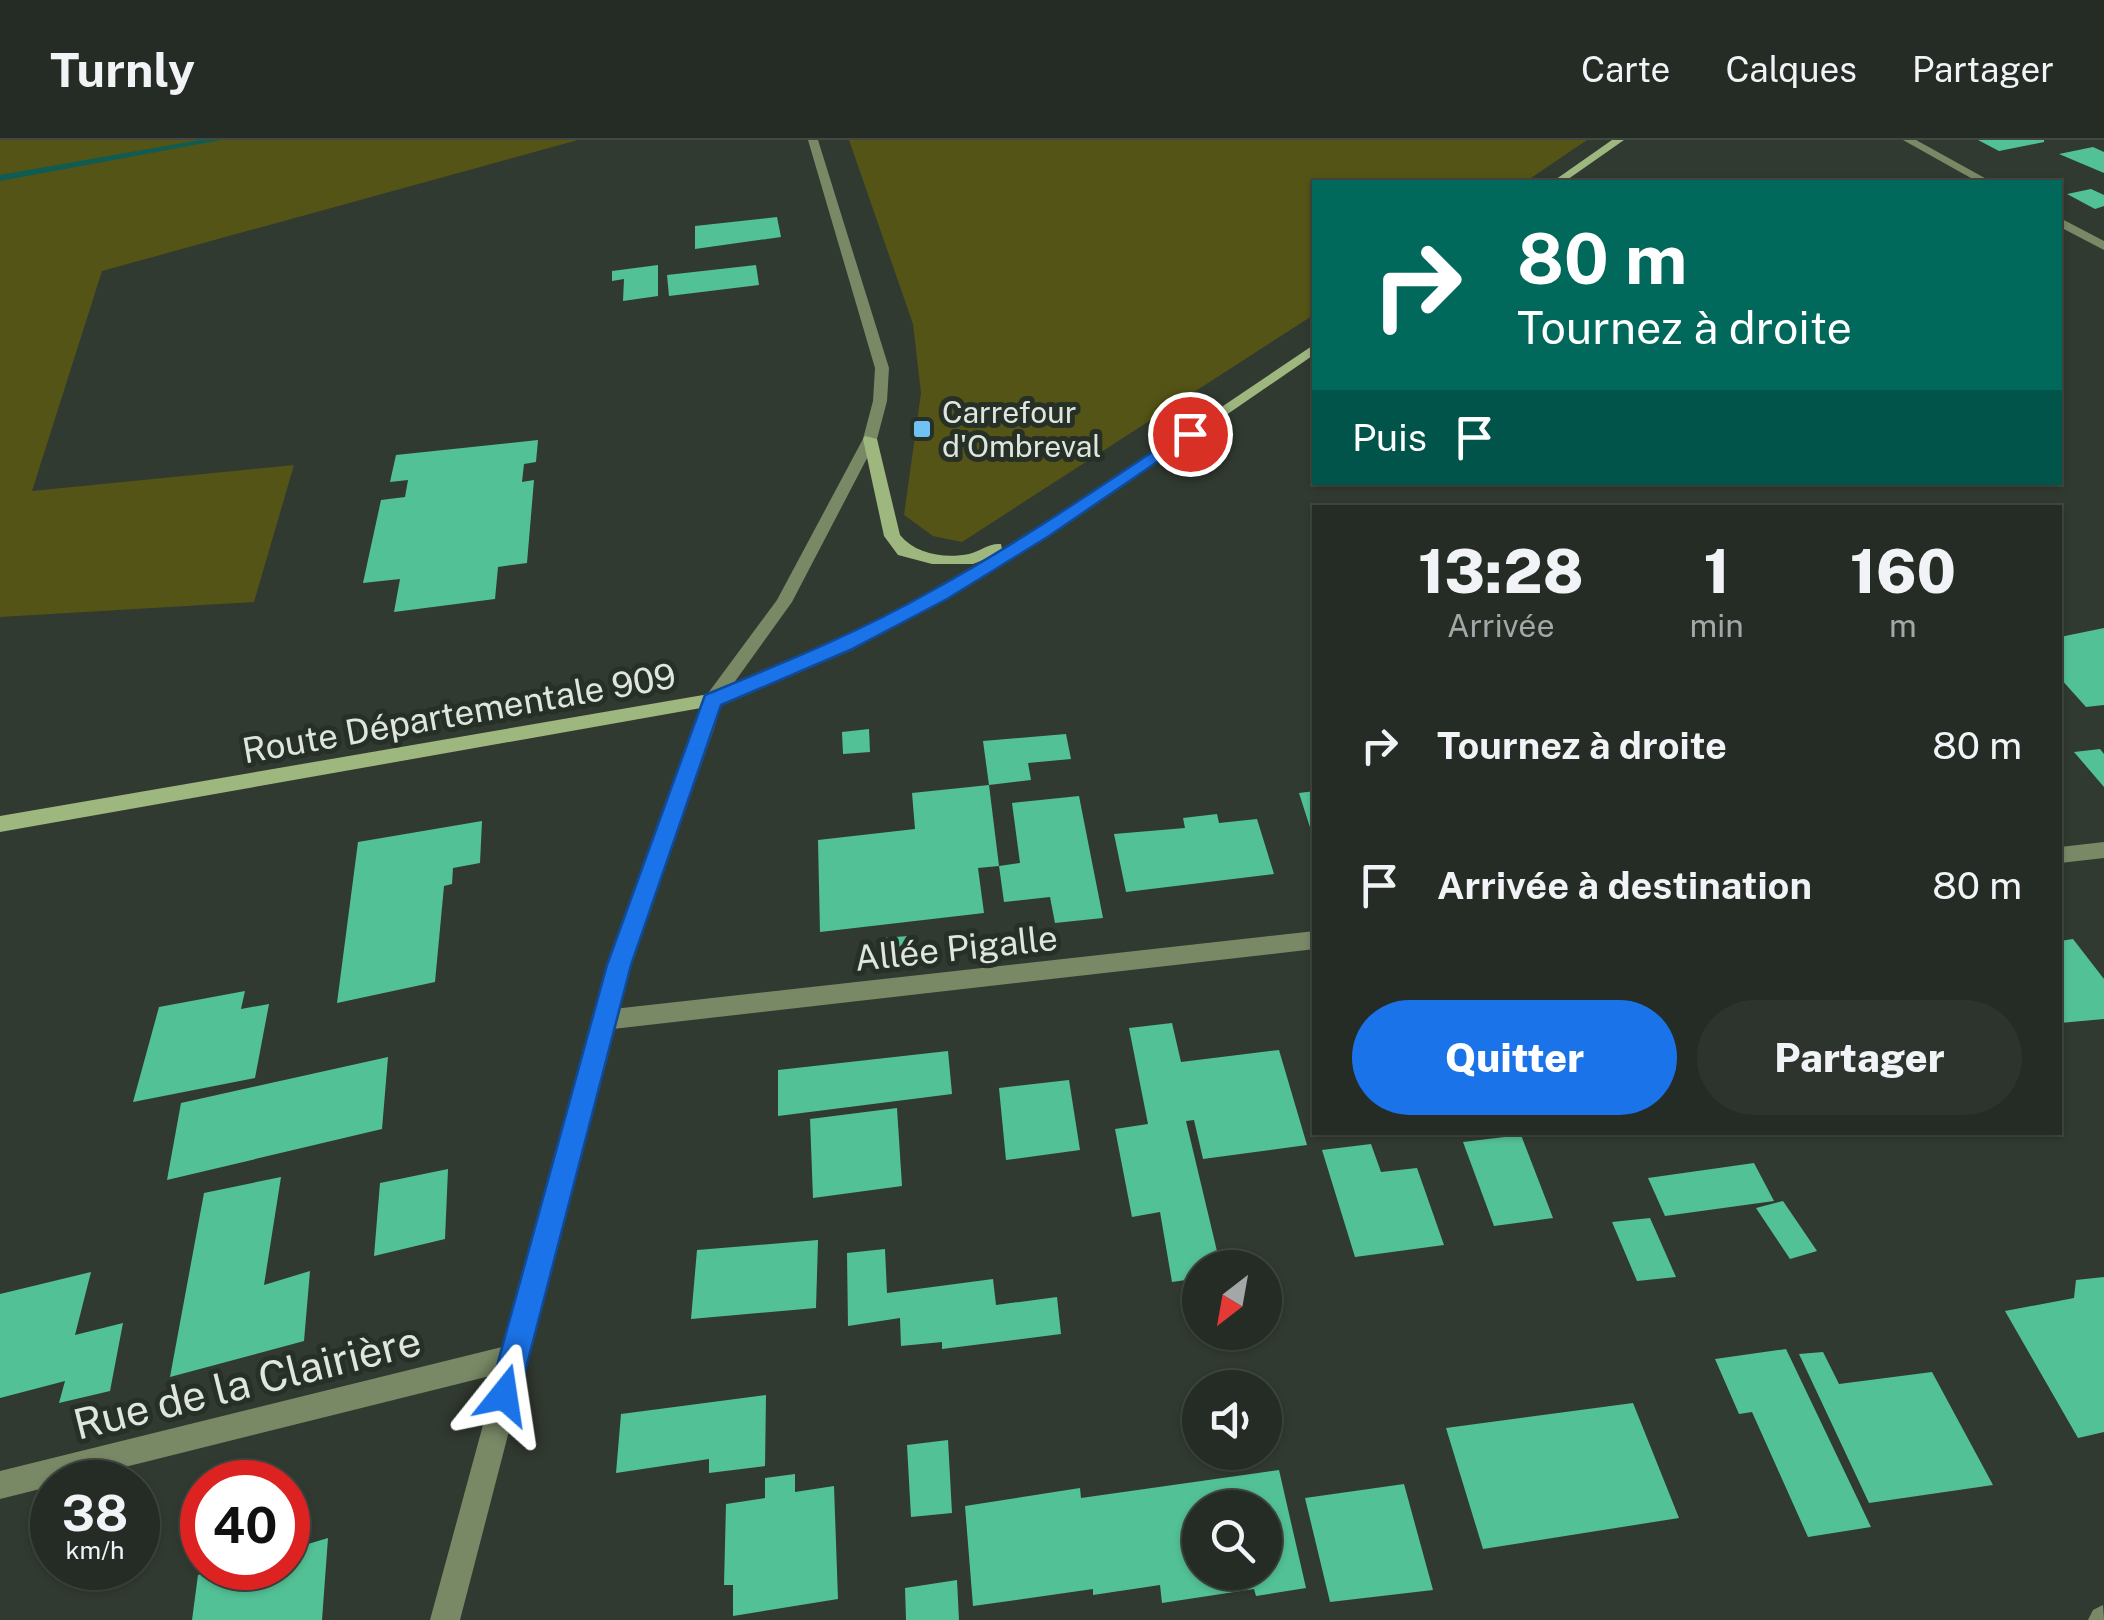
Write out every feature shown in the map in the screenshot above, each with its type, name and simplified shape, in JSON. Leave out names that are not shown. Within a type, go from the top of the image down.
[{"type":"main road","points":[[1560,180],[1619,140]]},
{"type":"main road","name":"Route Départementale 909","points":[[0,824],[712,700],[844,646],[908,612],[1096,498],[1312,350]]},
{"type":"main road","points":[[870,439],[892,536],[904,550],[932,559],[973,559],[1096,498]]},
{"type":"street","points":[[445,1620],[619,965],[706,729],[712,700],[784,602],[870,439],[880,401],[882,368],[814,140]]},
{"type":"street","points":[[1908,140],[1982,180]]},
{"type":"street","points":[[2062,223],[2104,246]]},
{"type":"street","points":[[2062,855],[2104,850]]},
{"type":"street","name":"Allée Pigalle","points":[[604,1020],[1312,940]]},
{"type":"street","name":"Rue de la Clairière","points":[[0,1484],[514,1358]]},
{"type":"shaded area","points":[[0,140],[578,140],[102,271],[32,491],[294,465],[254,602],[0,617]]},
{"type":"shaded area","points":[[849,140],[1587,140],[1528,180],[1312,180],[1312,316],[962,542],[933,536],[904,515],[921,393],[913,324]]},
{"type":"building","points":[[1978,140],[2044,140],[2044,142],[1999,151]]},
{"type":"building","points":[[2093,147],[2104,152],[2104,173],[2059,154]]},
{"type":"building","points":[[2091,189],[2104,195],[2104,206],[2095,209],[2067,194]]},
{"type":"building","points":[[777,217],[781,237],[695,249],[695,226]]},
{"type":"building","points":[[658,265],[658,296],[623,301],[624,279],[612,281],[612,271]]},
{"type":"building","points":[[756,265],[759,285],[669,296],[667,275]]},
{"type":"building","points":[[538,440],[536,462],[524,464],[522,482],[534,480],[527,563],[498,567],[495,599],[394,612],[400,579],[363,583],[381,500],[405,497],[408,480],[390,482],[396,455]]},
{"type":"building","points":[[2104,628],[2104,705],[2086,707],[2062,680],[2062,637]]},
{"type":"building","points":[[869,729],[870,752],[843,754],[842,732]]},
{"type":"building","points":[[1066,734],[1071,759],[1028,763],[1031,780],[989,785],[983,741]]},
{"type":"building","points":[[2100,749],[2104,754],[2104,787],[2074,752]]},
{"type":"building","points":[[989,785],[999,866],[978,868],[984,913],[820,932],[818,840],[915,829],[912,793]]},
{"type":"building","points":[[1312,791],[1312,834],[1299,793]]},
{"type":"building","points":[[1079,796],[1103,918],[1055,923],[1050,897],[1004,902],[999,866],[1020,863],[1012,803]]},
{"type":"building","points":[[1217,814],[1219,823],[1257,819],[1274,874],[1126,892],[1114,834],[1185,828],[1183,818]]},
{"type":"building","points":[[482,821],[480,863],[453,868],[452,884],[444,886],[435,982],[337,1003],[358,842]]},
{"type":"building","points":[[908,936],[910,957],[884,960],[883,938]]},
{"type":"building","points":[[2073,939],[2104,979],[2104,1019],[2062,1023],[2062,941]]},
{"type":"building","points":[[245,991],[241,1009],[269,1004],[255,1078],[133,1102],[159,1007]]},
{"type":"building","points":[[1172,1023],[1181,1062],[1279,1050],[1307,1145],[1203,1159],[1194,1120],[1186,1121],[1217,1250],[1182,1250],[1182,1281],[1172,1282],[1160,1212],[1132,1217],[1115,1129],[1148,1124],[1129,1028]]},
{"type":"building","points":[[948,1051],[952,1094],[778,1116],[778,1070]]},
{"type":"building","points":[[388,1057],[382,1129],[167,1180],[181,1103]]},
{"type":"building","points":[[1069,1080],[1080,1150],[1006,1160],[999,1088]]},
{"type":"building","points":[[897,1108],[902,1186],[813,1198],[810,1119]]},
{"type":"building","points":[[1521,1135],[1553,1218],[1494,1226],[1463,1142]]},
{"type":"building","points":[[1371,1144],[1381,1172],[1417,1168],[1444,1245],[1355,1257],[1322,1150]]},
{"type":"building","points":[[1754,1163],[1774,1201],[1665,1216],[1648,1178]]},
{"type":"building","points":[[448,1169],[445,1239],[374,1256],[380,1183]]},
{"type":"building","points":[[281,1177],[264,1285],[310,1271],[304,1341],[170,1377],[204,1193]]},
{"type":"building","points":[[1783,1201],[1817,1251],[1790,1259],[1756,1208]]},
{"type":"building","points":[[1650,1218],[1676,1277],[1637,1281],[1612,1222]]},
{"type":"building","points":[[818,1240],[816,1308],[691,1319],[697,1250]]},
{"type":"building","points":[[885,1249],[887,1293],[993,1279],[996,1305],[1057,1297],[1061,1334],[942,1349],[942,1342],[901,1346],[900,1318],[848,1326],[847,1253]]},
{"type":"building","points":[[91,1272],[75,1335],[123,1323],[110,1391],[59,1403],[65,1381],[0,1398],[0,1294]]},
{"type":"building","points":[[2104,1277],[2104,1432],[2078,1438],[2005,1311],[2074,1298],[2076,1280]]},
{"type":"building","points":[[1786,1349],[1871,1527],[1808,1537],[1752,1412],[1739,1414],[1715,1359]]},
{"type":"building","points":[[1823,1352],[1839,1384],[1932,1372],[1993,1485],[1869,1503],[1799,1354]]},
{"type":"building","points":[[766,1395],[765,1466],[709,1473],[709,1459],[616,1473],[621,1414]]},
{"type":"building","points":[[1633,1403],[1679,1518],[1483,1549],[1446,1428]]},
{"type":"building","points":[[948,1440],[952,1513],[911,1517],[907,1445]]},
{"type":"building","points":[[1279,1470],[1306,1588],[1256,1596],[1254,1590],[1282,1590],[1282,1490],[1182,1490],[1182,1590],[1247,1590],[1162,1603],[1160,1585],[1093,1595],[1093,1589],[973,1606],[965,1506],[1080,1488],[1081,1498]]},
{"type":"building","points":[[795,1474],[795,1492],[834,1486],[838,1599],[733,1616],[733,1585],[724,1585],[726,1504],[765,1498],[765,1478]]},
{"type":"building","points":[[1404,1484],[1433,1590],[1330,1602],[1305,1498]]},
{"type":"building","points":[[328,1538],[322,1620],[192,1620],[196,1590],[310,1590],[310,1543]]},
{"type":"building","points":[[957,1580],[959,1620],[906,1620],[905,1588]]},
{"type":"waterway","points":[[0,178],[216,140]]},
{"type":"place","name":"Carrefour d'Ombreval","points":[[922,429]]},
{"type":"route","points":[[504,1395],[619,965],[706,729],[712,700],[844,646],[940,595],[1190,434]]}]
